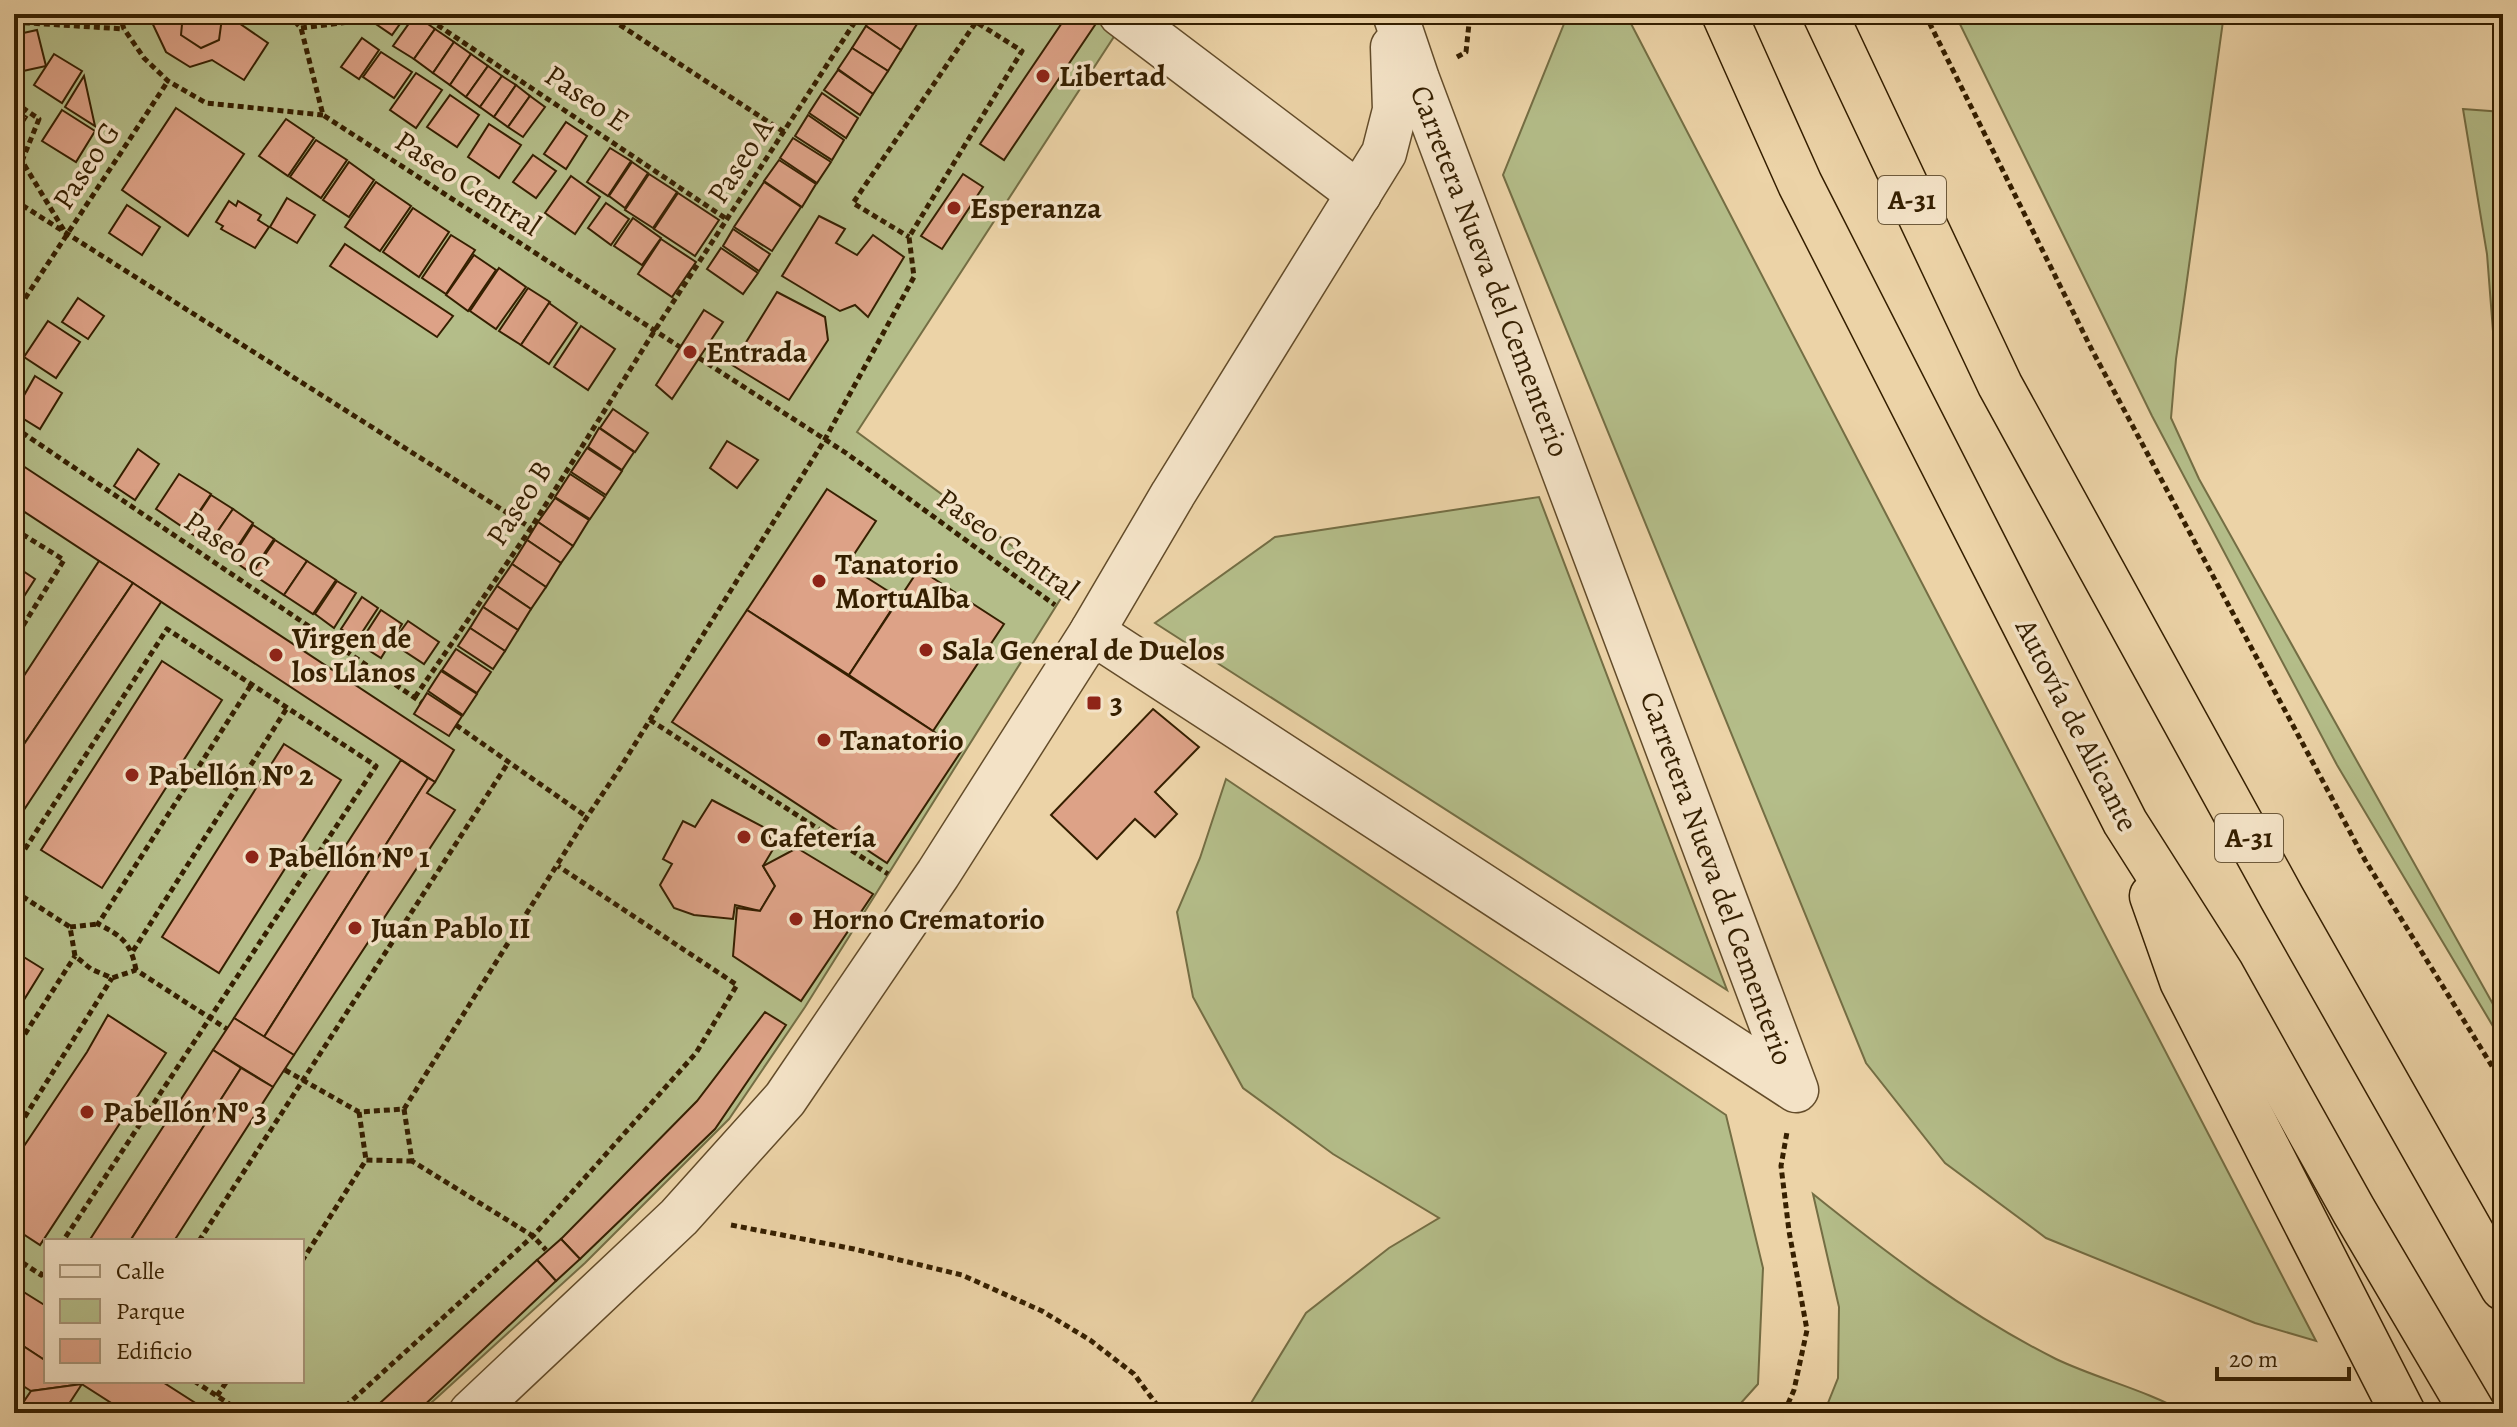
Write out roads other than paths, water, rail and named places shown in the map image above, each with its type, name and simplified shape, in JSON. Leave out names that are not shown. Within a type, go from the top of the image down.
[{"type":"highway","name":"Autovía de Alicante","points":[[1724,14],[1800,184],[2125,822],[2221,973],[2354,1211],[2473,1413]]},
{"type":"highway","name":"A-31","points":[[1825,14],[2000,385],[2282,898],[2503,1288]]},
{"type":"highway","points":[[2125,822],[2182,981],[2403,1413]]},
{"type":"street","points":[[1121,14],[1359,194]]},
{"type":"street","points":[[471,1413],[679,1217],[785,1099],[924,895],[1092,632],[1181,481],[1384,153],[1395,110],[1393,48],[1396,18]]},
{"type":"street","name":"Carretera Nueva del Cementerio","points":[[1092,632],[1796,1090],[1396,18]]},
{"type":"place","name":"Libertad","points":[[1043,76]]},
{"type":"place","name":"Esperanza","points":[[954,208]]},
{"type":"place","name":"Entrada","points":[[690,352]]},
{"type":"place","name":"Tanatorio MortuAlba","points":[[819,581]]},
{"type":"place","name":"Sala General de Duelos","points":[[926,650]]},
{"type":"place","name":"Virgen de los Llanos","points":[[276,655]]},
{"type":"place","name":"3","points":[[1094,703]]},
{"type":"place","name":"Tanatorio","points":[[824,740]]},
{"type":"place","name":"Pabellón Nº 2","points":[[132,775]]},
{"type":"place","name":"Cafetería","points":[[744,837]]},
{"type":"place","name":"Pabellón Nº 1","points":[[252,857]]},
{"type":"place","name":"Horno Crematorio","points":[[796,919]]},
{"type":"place","name":"Juan Pablo II","points":[[355,928]]},
{"type":"place","name":"Pabellón Nº 3","points":[[87,1112]]}]
